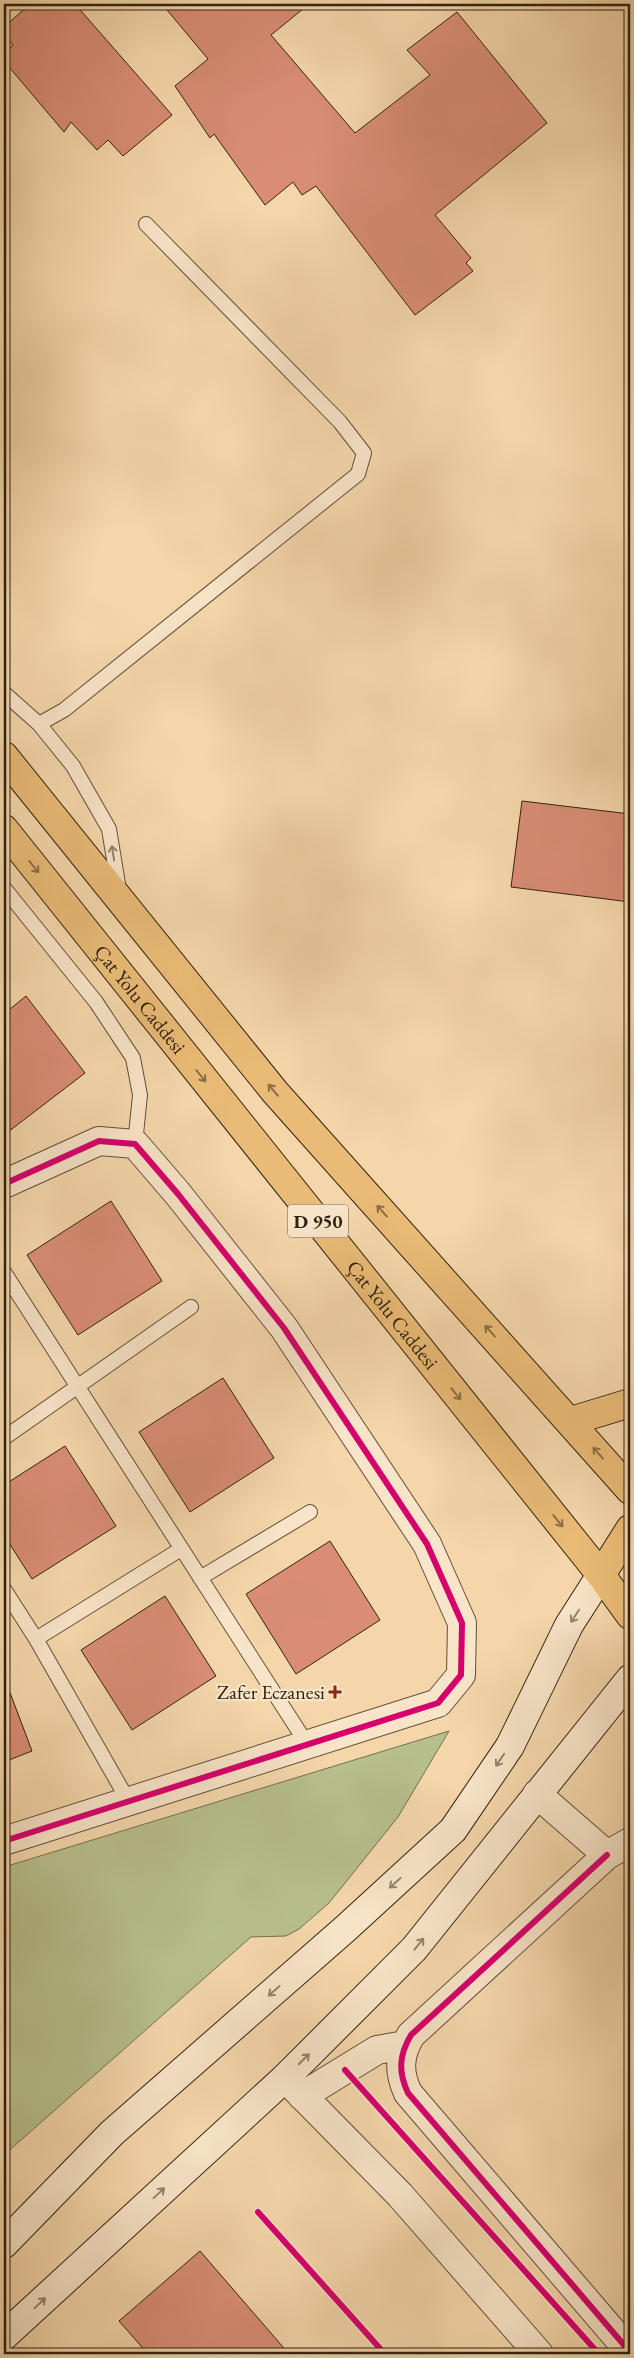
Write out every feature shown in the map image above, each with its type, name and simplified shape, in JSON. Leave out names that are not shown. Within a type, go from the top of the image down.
[{"type":"highway","name":"D 950","points":[[4,756],[275,1092],[571,1421],[630,1490]]},
{"type":"highway","name":"Çat Yolu Caddesi","points":[[4,829],[602,1575],[630,1615]]},
{"type":"highway","points":[[571,1421],[630,1403]]},
{"type":"highway","points":[[602,1575],[630,1529]]},
{"type":"street","points":[[4,1184],[99,1141],[135,1144],[178,1194],[284,1328],[427,1544],[462,1624],[460,1675],[438,1703],[4,1841]]},
{"type":"street","points":[[4,2244],[112,2133],[345,1929],[453,1830],[510,1746],[569,1625],[602,1575]]},
{"type":"street","points":[[4,2336],[294,2087],[414,1949],[630,1679]]},
{"type":"street","points":[[537,1794],[619,1848],[412,2035],[405,2046],[400,2070],[408,2093],[630,2352]]},
{"type":"street","points":[[294,2087],[377,2050],[405,2046]]},
{"type":"street","points":[[294,2087],[400,2195],[539,2354]]},
{"type":"lane","points":[[39,724],[64,710],[358,474],[364,453],[340,422],[146,224]]},
{"type":"lane","points":[[4,693],[39,724],[73,766],[109,829],[121,901]]},
{"type":"lane","points":[[4,888],[96,1002],[133,1058],[140,1095],[135,1144]]},
{"type":"lane","points":[[4,1272],[307,1744]]},
{"type":"lane","points":[[4,1438],[192,1306]]},
{"type":"lane","points":[[200,1578],[310,1512]]},
{"type":"lane","points":[[36,1640],[181,1549]]},
{"type":"lane","points":[[4,1589],[36,1640],[129,1802]]},
{"type":"green space","points":[[449,1731],[398,1817],[329,1903],[299,1929],[286,1936],[251,1937],[4,2155],[4,1867]]},
{"type":"building","points":[[30,4],[75,4],[172,115],[123,156],[108,140],[97,150],[71,122],[64,132],[4,61],[4,54],[13,45],[4,35],[4,27]]},
{"type":"building","points":[[162,4],[309,4],[271,35],[355,133],[430,75],[407,50],[457,12],[547,123],[435,215],[471,258],[466,263],[473,271],[415,315],[316,186],[302,195],[293,182],[265,205],[214,134],[210,138],[175,86],[208,59]]},
{"type":"building","points":[[522,801],[630,814],[630,902],[511,887]]},
{"type":"building","points":[[26,996],[85,1073],[4,1135],[4,1014]]},
{"type":"building","points":[[111,1201],[162,1281],[78,1335],[27,1255]]},
{"type":"building","points":[[223,1378],[274,1458],[190,1512],[139,1432]]},
{"type":"building","points":[[65,1446],[116,1526],[32,1579],[4,1535],[4,1485]]},
{"type":"building","points":[[330,1541],[380,1620],[296,1674],[246,1594]]},
{"type":"building","points":[[165,1596],[216,1676],[132,1730],[81,1650]]},
{"type":"building","points":[[4,1682],[6,1682],[32,1751],[4,1762]]},
{"type":"building","points":[[200,2251],[289,2354],[148,2354],[119,2321]]},
{"type":"cycle path","points":[[4,1184],[99,1141],[135,1144],[178,1194],[284,1328],[427,1544],[462,1623],[461,1675],[438,1703],[4,1841]]},
{"type":"cycle path","points":[[607,1855],[411,2035],[402,2057],[401,2071],[408,2093],[630,2352]]},
{"type":"cycle path","points":[[345,2070],[599,2354]]},
{"type":"cycle path","points":[[258,2212],[385,2354]]},
{"type":"place","name":"Zafer Eczanesi","points":[[335,1692]]}]
